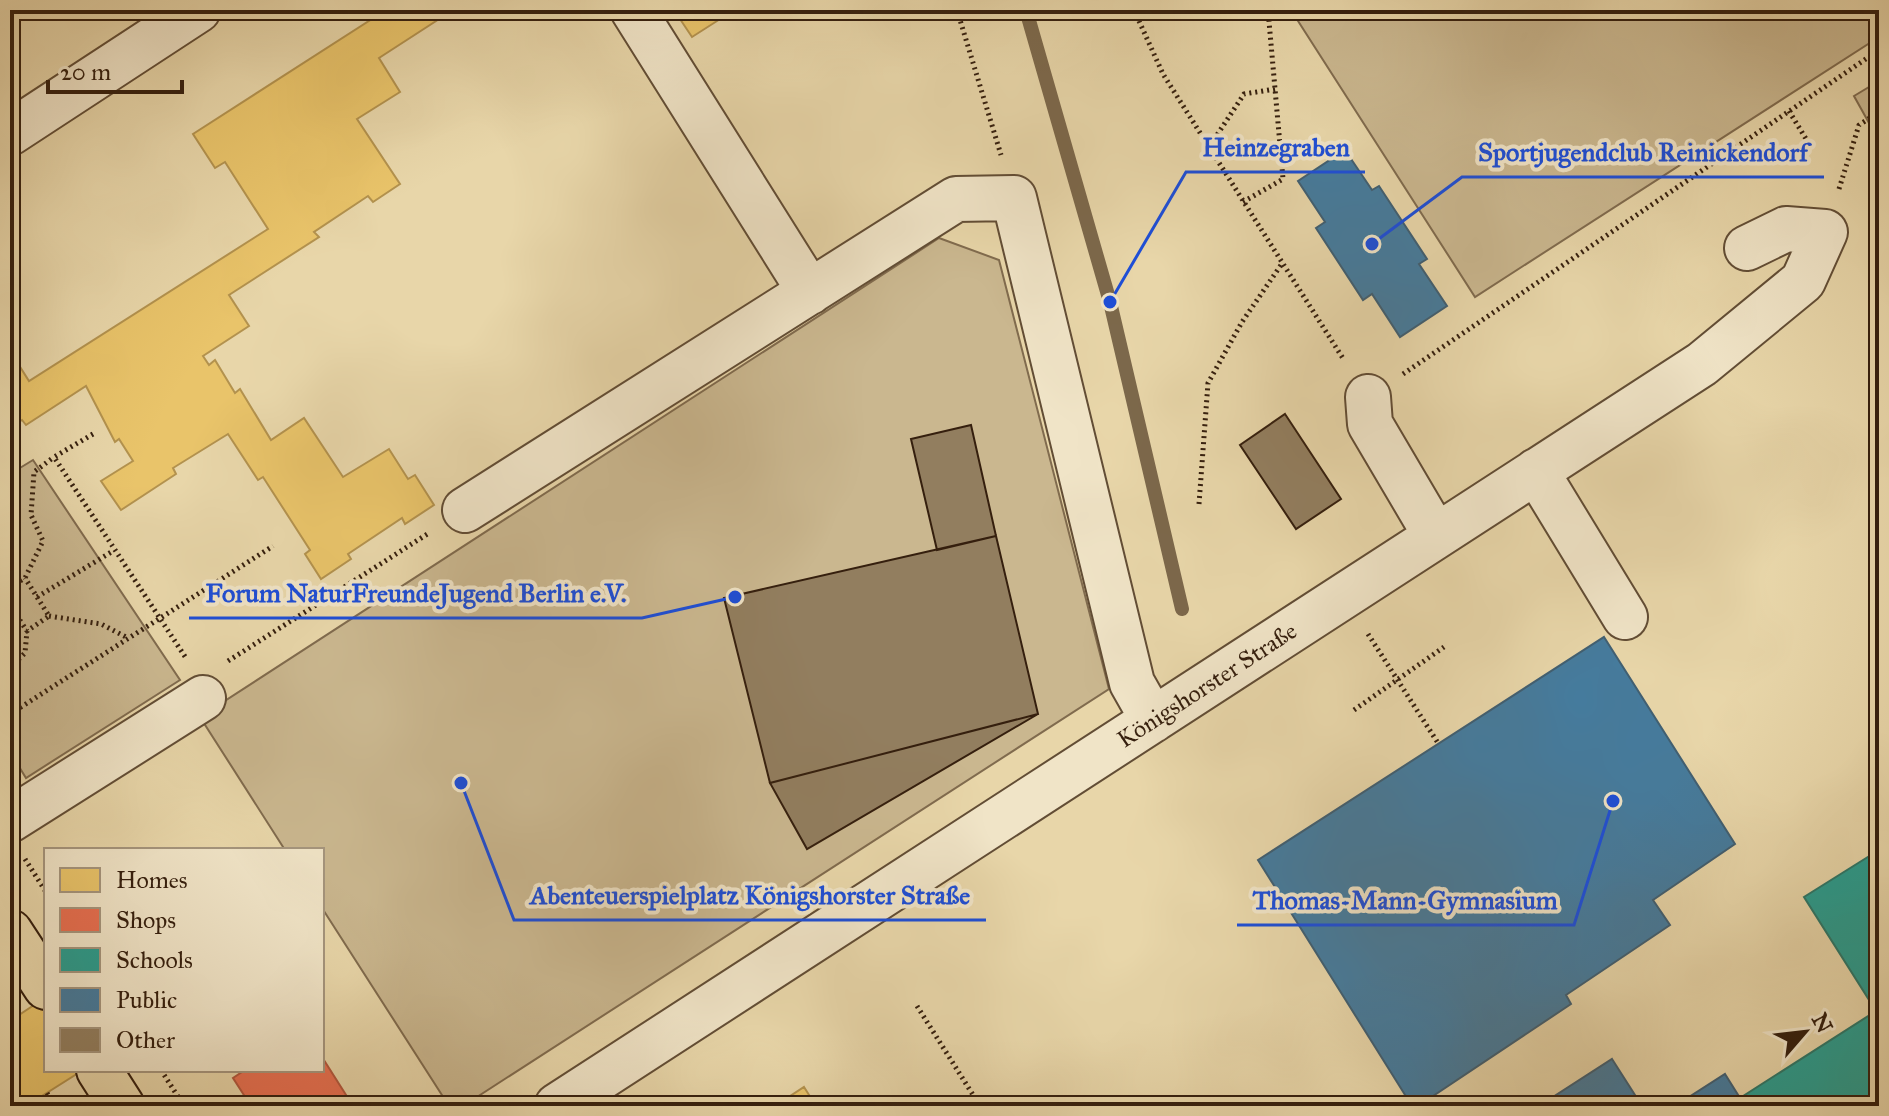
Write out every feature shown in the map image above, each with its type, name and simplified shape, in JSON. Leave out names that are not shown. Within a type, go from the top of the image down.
[{"type":"main road","points":[[10,932],[44,984]]},
{"type":"main road","points":[[100,1072],[122,1106]]},
{"type":"street","points":[[10,133],[198,10]]},
{"type":"street","points":[[633,10],[810,292]]},
{"type":"street","points":[[465,510],[956,199],[1014,198],[1132,683],[1153,720]]},
{"type":"street","points":[[1747,248],[1786,229],[1825,232]]},
{"type":"street","name":"Königshorster Straße","points":[[557,1106],[1743,334],[1803,281],[1825,232]]},
{"type":"street","points":[[1368,397],[1370,424],[1436,536]]},
{"type":"street","points":[[1536,471],[1625,617]]},
{"type":"street","points":[[10,820],[202,688]]},
{"type":"path","points":[[957,10],[1014,198]]},
{"type":"path","points":[[1134,10],[1163,74],[1281,265],[1368,397],[1879,50]]},
{"type":"path","points":[[1243,202],[1283,179],[1268,10]]},
{"type":"path","points":[[1209,147],[1244,94],[1275,89]]},
{"type":"path","points":[[1789,111],[1814,152]]},
{"type":"path","points":[[1825,232],[1859,125],[1879,112]]},
{"type":"path","points":[[1199,504],[1208,383],[1242,322],[1281,265]]},
{"type":"path","points":[[10,587],[25,578],[43,541],[31,515],[34,472],[93,434]]},
{"type":"path","points":[[54,457],[202,688],[465,510]]},
{"type":"path","points":[[11,710],[273,546]]},
{"type":"path","points":[[37,597],[113,551]]},
{"type":"path","points":[[25,578],[49,616]]},
{"type":"path","points":[[10,668],[25,653],[27,631],[11,609]]},
{"type":"path","points":[[27,631],[49,616],[101,624],[129,638]]},
{"type":"path","points":[[1367,633],[1438,743]]},
{"type":"path","points":[[1354,710],[1444,647]]},
{"type":"path","points":[[917,1006],[980,1106]]},
{"type":"path","points":[[162,1072],[184,1106]]},
{"type":"path","points":[[47,1093],[55,1106]]},
{"type":"shaded area","points":[[1291,10],[1879,10],[1879,37],[1475,297]]},
{"type":"shaded area","points":[[1879,81],[1879,141],[1854,96]]},
{"type":"shaded area","points":[[939,238],[999,260],[1109,689],[463,1106],[449,1106],[324,911],[324,848],[284,848],[200,717]]},
{"type":"shaded area","points":[[33,460],[180,680],[26,778],[10,752],[10,474]]},
{"type":"building: Homes","points":[[386,10],[453,10],[379,58],[400,92],[357,119],[400,184],[373,202],[368,196],[314,232],[319,237],[229,295],[249,326],[203,356],[209,365],[215,360],[235,393],[240,389],[271,440],[304,418],[343,477],[389,449],[408,479],[415,475],[434,505],[405,524],[402,518],[348,554],[351,559],[321,579],[305,554],[310,550],[263,477],[258,480],[228,434],[173,468],[176,474],[121,510],[101,481],[133,461],[119,439],[115,442],[86,386],[26,425],[22,420],[10,428],[10,351],[29,381],[268,229],[225,162],[215,168],[193,134]]},
{"type":"building: Homes","points":[[674,10],[726,10],[728,14],[692,37]]},
{"type":"building: Homes","points":[[44,998],[44,1072],[80,1072],[26,1106],[10,1106],[10,1021]]},
{"type":"building: Homes","points":[[804,1087],[816,1106],[775,1106]]},
{"type":"building: Shops","points":[[324,1060],[353,1106],[251,1106],[233,1078],[242,1072],[324,1072]]},
{"type":"building: Schools","points":[[1879,850],[1879,1106],[1745,1106],[1740,1098],[1876,1011],[1804,897]]},
{"type":"building: Public","points":[[1345,150],[1372,190],[1379,186],[1427,259],[1419,264],[1447,306],[1400,337],[1372,294],[1363,300],[1316,228],[1325,222],[1298,181]]},
{"type":"building: Public","points":[[1604,637],[1735,844],[1653,900],[1670,925],[1566,995],[1571,1004],[1418,1106],[1412,1106],[1258,860]]},
{"type":"building: Public","points":[[1612,1059],[1642,1106],[1539,1106]]},
{"type":"building: Public","points":[[1725,1074],[1745,1106],[1675,1106]]},
{"type":"building: Other","points":[[1285,414],[1341,499],[1296,529],[1240,445]]},
{"type":"building: Other","points":[[971,425],[996,536],[937,550],[911,439]]},
{"type":"building: Other","points":[[996,536],[1038,714],[770,783],[724,598]]},
{"type":"building: Other","points":[[1038,714],[807,849],[770,783]]},
{"type":"waterway","points":[[1026,10],[1110,302],[1182,609]]},
{"type":"place","name":"Sportjugendclub Reinickendorf","points":[[1372,244]]},
{"type":"place","name":"Heinzegraben","points":[[1110,302]]},
{"type":"place","name":"Forum NaturFreundeJugend Berlin e.V.","points":[[735,597]]},
{"type":"place","name":"Abenteuerspielplatz Königshorster Straße","points":[[461,783]]},
{"type":"place","name":"Thomas-Mann-Gymnasium","points":[[1613,801]]}]
